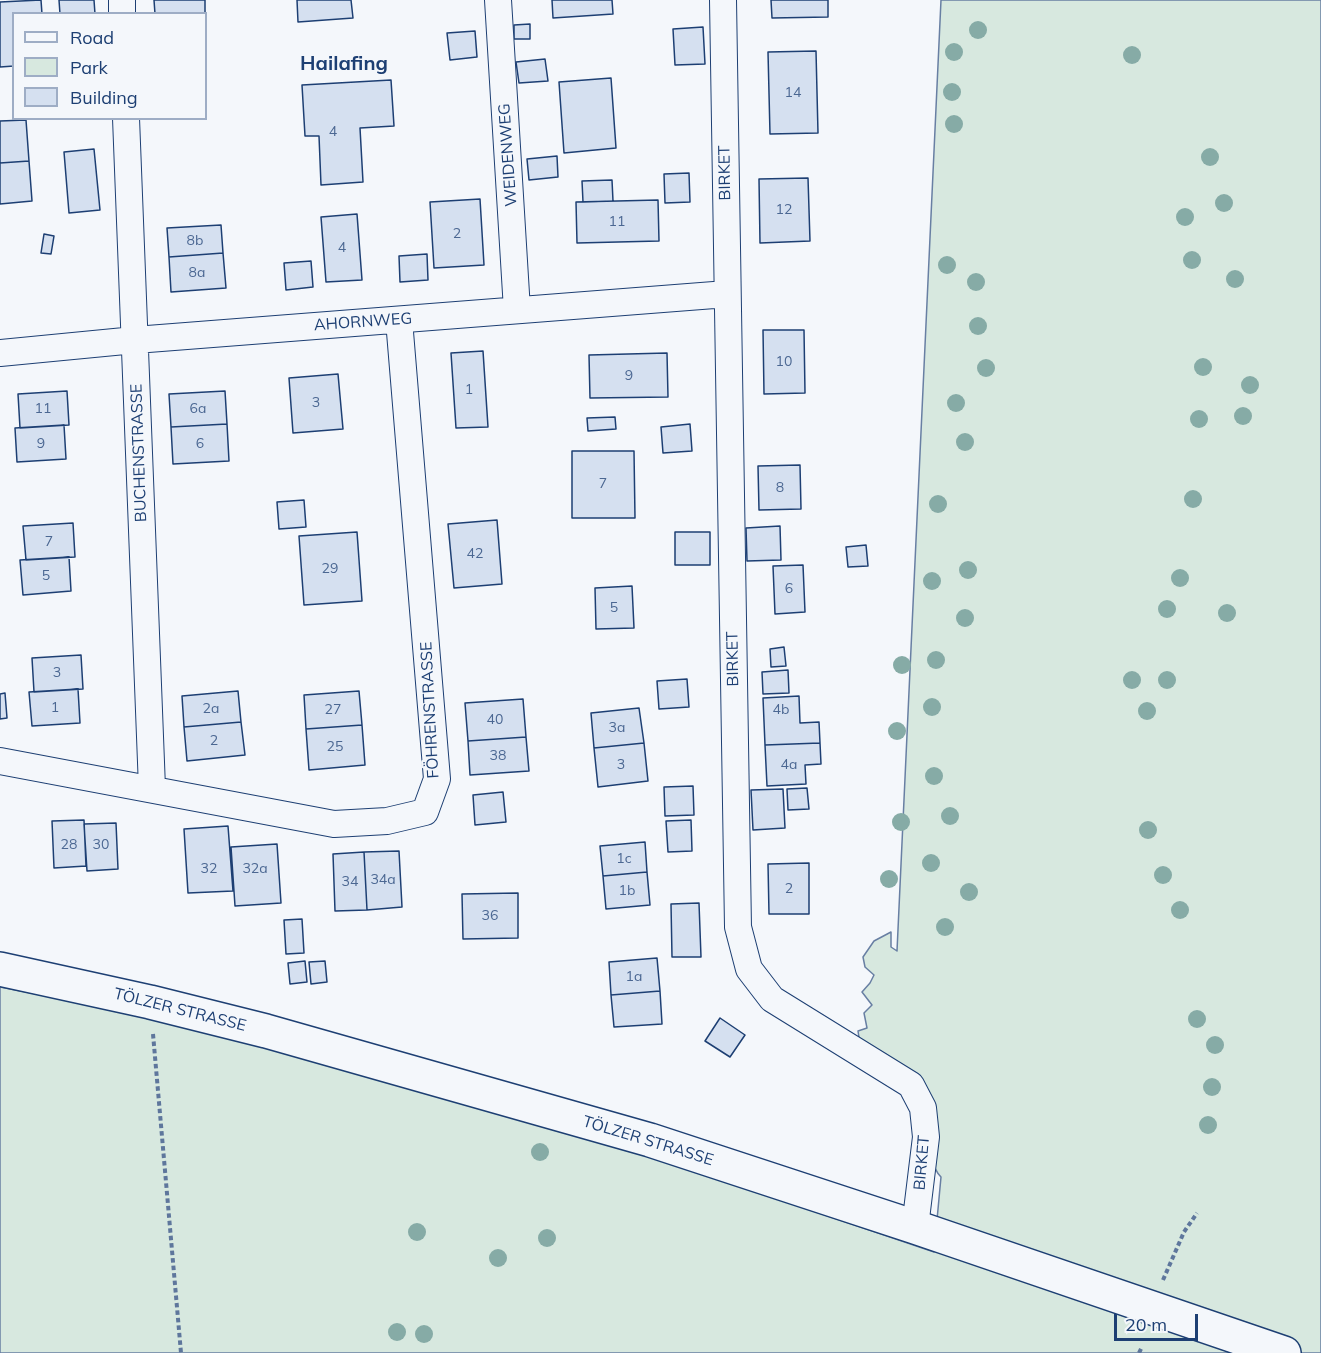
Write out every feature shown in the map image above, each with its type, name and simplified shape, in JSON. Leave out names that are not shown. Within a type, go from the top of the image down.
[{"type":"main road","name":"TÖLZER STRASSE","points":[[0,969],[150,1002],[356,1055],[650,1140],[915,1227],[1284,1353]]},
{"type":"street","name":"WEIDENWEG","points":[[498,0],[517,310]]},
{"type":"street","name":"BIRKET","points":[[723,0],[738,927],[749,969],[772,999],[911,1084],[923,1108],[926,1137],[915,1227]]},
{"type":"street","name":"BUCHENSTRASSE","points":[[126,120],[152,788]]},
{"type":"street","name":"AHORNWEG","points":[[0,353],[135,340],[727,294]]},
{"type":"street","name":"FÖHRENSTRASSE","points":[[0,761],[334,824],[387,821],[425,812],[437,779],[399,320]]},
{"type":"path","points":[[150,1002],[181,1353]]},
{"type":"path","points":[[1162,1280],[1184,1232],[1197,1213]]},
{"type":"path","points":[[1139,1353],[1142,1347]]},
{"type":"green space","points":[[941,0],[1321,0],[1321,1353],[0,1353],[0,987],[119,1010],[266,1048],[643,1153],[934,1252],[941,1177],[932,1159],[932,1125],[860,1044],[858,1031],[867,1028],[864,1013],[872,1005],[862,992],[874,975],[865,967],[863,957],[874,941],[891,932],[891,947],[897,951]]},
{"type":"building","points":[[41,0],[42,12],[12,12],[12,66],[0,67],[0,2]]},
{"type":"building","points":[[59,0],[94,0],[95,12],[60,12]]},
{"type":"building","points":[[154,0],[205,0],[205,12],[155,12]]},
{"type":"building","points":[[297,0],[351,0],[353,18],[298,22]]},
{"type":"building","points":[[552,0],[612,0],[613,14],[553,18]]},
{"type":"building","points":[[771,0],[828,0],[828,17],[772,18]]},
{"type":"building","points":[[530,24],[530,39],[514,39],[514,25]]},
{"type":"building","points":[[703,27],[705,64],[675,65],[673,29]]},
{"type":"building","points":[[475,31],[477,57],[450,60],[447,33]]},
{"type":"building","points":[[816,51],[818,133],[770,134],[768,52]]},
{"type":"building","points":[[545,59],[548,81],[519,83],[516,62]]},
{"type":"building","points":[[611,78],[616,148],[564,153],[559,82]]},
{"type":"building","points":[[391,80],[394,126],[360,128],[363,182],[321,185],[319,136],[305,136],[302,85]]},
{"type":"building","points":[[26,120],[29,161],[0,163],[0,121]]},
{"type":"building","points":[[94,149],[100,210],[69,213],[64,152]]},
{"type":"building","points":[[557,156],[558,177],[529,180],[527,159]]},
{"type":"building","points":[[29,161],[32,201],[0,204],[0,163]]},
{"type":"building","points":[[689,173],[690,202],[665,203],[664,174]]},
{"type":"building","points":[[808,178],[810,241],[760,243],[759,179]]},
{"type":"building","points":[[612,180],[613,201],[583,202],[582,181]]},
{"type":"building","points":[[480,199],[484,265],[434,268],[430,202]]},
{"type":"building","points":[[658,200],[659,241],[577,243],[576,202]]},
{"type":"building","points":[[357,214],[362,280],[326,282],[321,217]]},
{"type":"building","points":[[221,225],[223,253],[169,257],[167,228]]},
{"type":"building","points":[[44,234],[54,236],[51,254],[41,253]]},
{"type":"building","points":[[223,253],[226,288],[171,292],[169,257]]},
{"type":"building","points":[[427,254],[428,280],[400,282],[399,256]]},
{"type":"building","points":[[311,261],[313,287],[286,290],[284,263]]},
{"type":"building","points":[[763,330],[804,330],[805,393],[764,394]]},
{"type":"building","points":[[483,351],[488,427],[456,428],[451,353]]},
{"type":"building","points":[[667,353],[668,397],[590,398],[589,355]]},
{"type":"building","points":[[338,374],[343,429],[293,433],[289,378]]},
{"type":"building","points":[[67,391],[69,425],[20,428],[18,394]]},
{"type":"building","points":[[225,391],[227,424],[171,427],[169,394]]},
{"type":"building","points":[[615,417],[616,429],[588,431],[587,418]]},
{"type":"building","points":[[227,424],[229,461],[173,464],[171,427]]},
{"type":"building","points":[[690,424],[692,451],[663,453],[661,427]]},
{"type":"building","points":[[64,425],[66,459],[17,462],[15,428]]},
{"type":"building","points":[[572,451],[634,451],[635,518],[572,518]]},
{"type":"building","points":[[800,465],[801,509],[759,510],[758,466]]},
{"type":"building","points":[[304,500],[306,527],[279,529],[277,502]]},
{"type":"building","points":[[497,520],[502,584],[454,588],[448,524]]},
{"type":"building","points":[[73,523],[75,557],[26,560],[23,526]]},
{"type":"building","points":[[780,526],[781,560],[747,561],[746,528]]},
{"type":"building","points":[[357,532],[362,601],[304,605],[299,536]]},
{"type":"building","points":[[675,532],[710,532],[710,565],[675,565]]},
{"type":"building","points":[[866,545],[868,566],[848,567],[846,547]]},
{"type":"building","points":[[69,557],[71,591],[23,595],[20,560]]},
{"type":"building","points":[[803,565],[805,612],[775,614],[773,566]]},
{"type":"building","points":[[632,586],[634,628],[596,629],[595,588]]},
{"type":"building","points":[[784,647],[786,666],[771,667],[770,649]]},
{"type":"building","points":[[81,655],[83,689],[34,692],[32,658]]},
{"type":"building","points":[[788,670],[789,693],[763,694],[762,672]]},
{"type":"building","points":[[687,679],[689,707],[659,709],[657,681]]},
{"type":"building","points":[[78,689],[80,723],[32,726],[29,692]]},
{"type":"building","points":[[238,691],[241,722],[184,727],[182,696]]},
{"type":"building","points":[[359,691],[362,725],[306,729],[304,695]]},
{"type":"building","points":[[5,693],[7,718],[0,719],[0,694]]},
{"type":"building","points":[[799,696],[800,723],[819,722],[820,743],[765,745],[763,698]]},
{"type":"building","points":[[523,699],[526,737],[468,741],[465,703]]},
{"type":"building","points":[[639,708],[644,743],[594,748],[591,713]]},
{"type":"building","points":[[241,722],[245,755],[187,761],[184,727]]},
{"type":"building","points":[[362,725],[365,765],[309,770],[306,729]]},
{"type":"building","points":[[526,737],[529,771],[470,775],[468,741]]},
{"type":"building","points":[[644,743],[648,781],[598,787],[594,748]]},
{"type":"building","points":[[820,743],[821,764],[805,765],[806,784],[767,786],[765,745]]},
{"type":"building","points":[[693,786],[694,815],[665,816],[664,787]]},
{"type":"building","points":[[807,788],[809,809],[788,810],[787,789]]},
{"type":"building","points":[[783,789],[785,828],[753,830],[751,790]]},
{"type":"building","points":[[503,792],[506,822],[475,825],[473,795]]},
{"type":"building","points":[[84,820],[86,866],[54,868],[52,821]]},
{"type":"building","points":[[691,820],[692,851],[668,852],[666,821]]},
{"type":"building","points":[[116,823],[118,869],[87,871],[84,824]]},
{"type":"building","points":[[228,826],[233,891],[188,893],[184,829]]},
{"type":"building","points":[[645,842],[647,872],[603,876],[600,846]]},
{"type":"building","points":[[277,844],[281,903],[235,906],[231,847]]},
{"type":"building","points":[[399,851],[402,907],[367,910],[364,852]]},
{"type":"building","points":[[364,852],[367,910],[335,911],[333,854]]},
{"type":"building","points":[[809,863],[809,914],[769,914],[768,864]]},
{"type":"building","points":[[647,872],[650,905],[606,909],[603,876]]},
{"type":"building","points":[[518,893],[518,938],[463,939],[462,894]]},
{"type":"building","points":[[699,903],[701,957],[672,957],[671,904]]},
{"type":"building","points":[[302,919],[304,953],[286,954],[284,920]]},
{"type":"building","points":[[657,958],[660,991],[611,995],[609,962]]},
{"type":"building","points":[[305,961],[307,982],[290,984],[288,963]]},
{"type":"building","points":[[325,961],[327,982],[311,984],[309,962]]},
{"type":"building","points":[[660,991],[662,1024],[614,1027],[611,995]]},
{"type":"building","points":[[720,1018],[745,1035],[730,1057],[705,1041]]},
{"type":"district","name":"Hailafing","points":[[344,64]]}]
